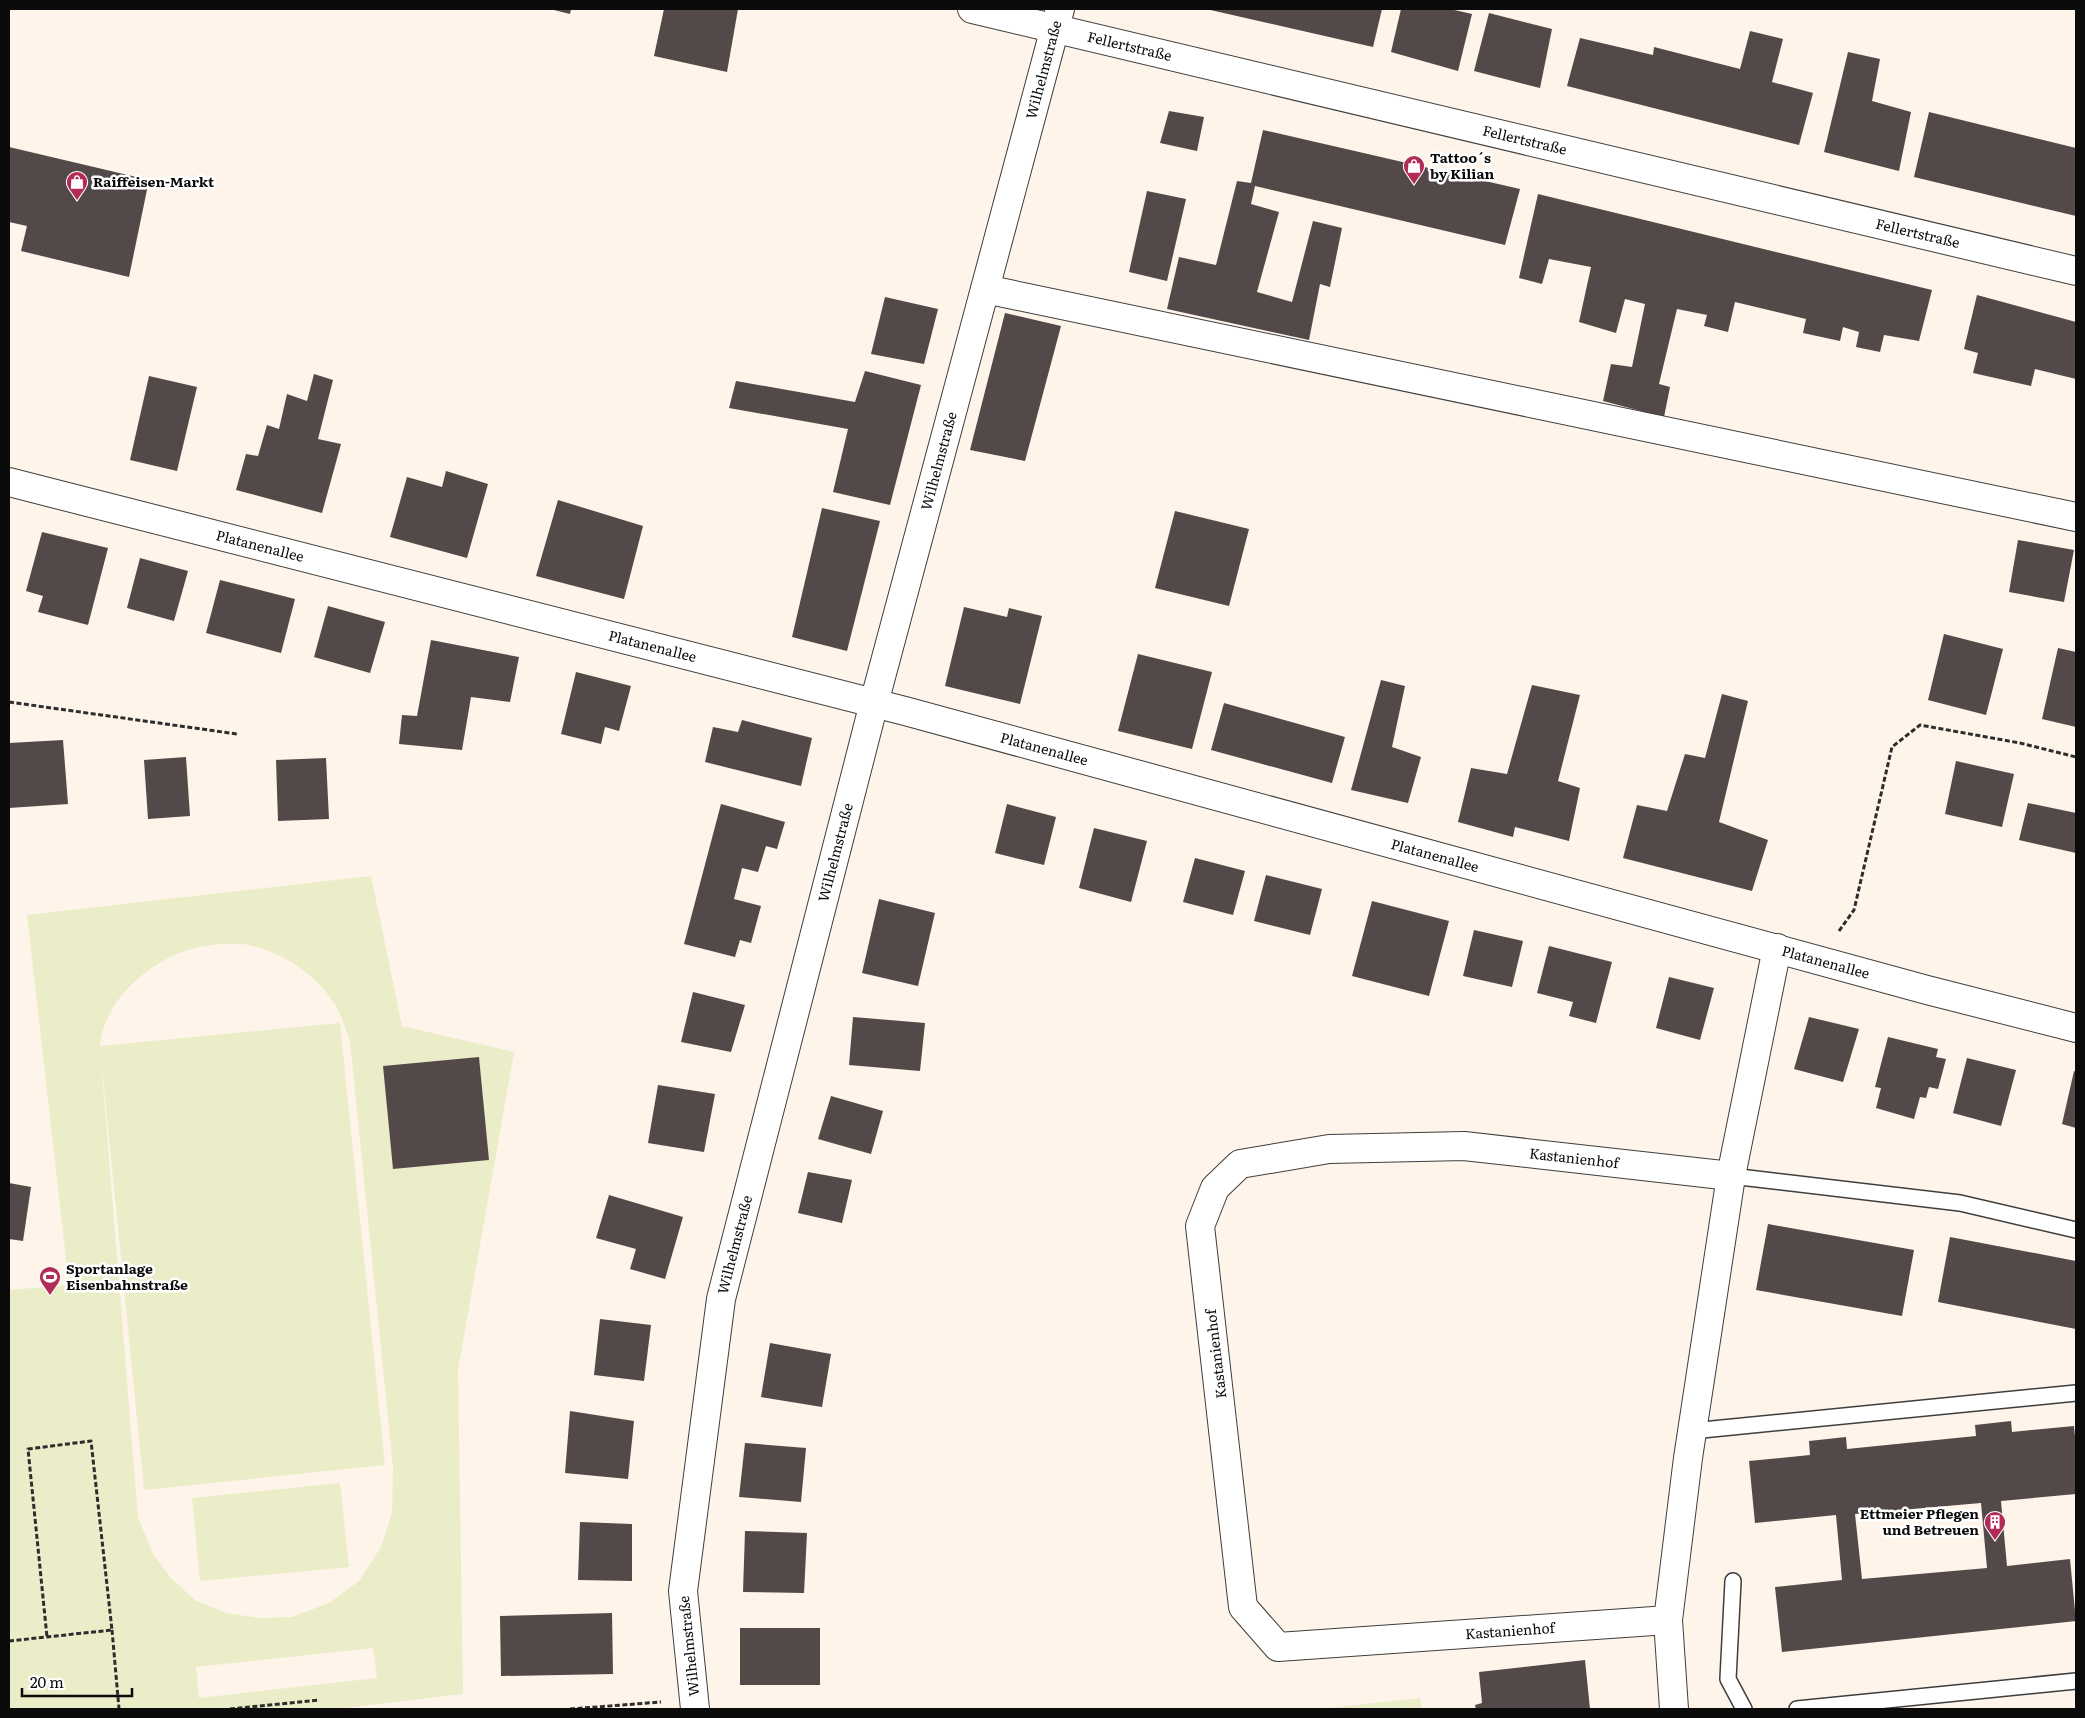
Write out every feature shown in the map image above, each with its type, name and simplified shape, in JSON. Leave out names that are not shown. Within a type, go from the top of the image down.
[{"type":"street","name":"Fellertstraße","points":[[972,9],[1058,19],[2076,271]]},
{"type":"street","name":"Wilhelmstraße","points":[[695,1704],[683,1592],[721,1299],[874,703],[1058,19]]},
{"type":"street","points":[[985,289],[2076,516]]},
{"type":"street","name":"Platanenallee","points":[[9,482],[874,703],[2076,1028]]},
{"type":"street","points":[[1674,1709],[1668,1620],[1692,1432],[1731,1176],[1777,948]]},
{"type":"street","name":"Kastanienhof","points":[[1668,1620],[1278,1647],[1243,1607],[1200,1226],[1215,1188],[1240,1164],[1329,1149],[1464,1146],[1731,1176]]},
{"type":"lane","points":[[1731,1176],[1960,1203],[2076,1230]]},
{"type":"lane","points":[[1692,1432],[2076,1393]]},
{"type":"lane","points":[[1734,1581],[1728,1679],[1744,1709]]},
{"type":"lane","points":[[1797,1709],[2076,1682]]},
{"type":"path","points":[[9,702],[237,734]]},
{"type":"path","points":[[1819,960],[1854,910],[1892,747],[1920,725],[2020,743],[2076,757]]},
{"type":"path","points":[[47,1637],[28,1449],[91,1441],[120,1709]]},
{"type":"path","points":[[9,1641],[112,1630]]},
{"type":"path","points":[[230,1709],[319,1700]]},
{"type":"path","points":[[570,1709],[695,1704]]},
{"type":"green space","points":[[371,876],[402,1026],[514,1052],[458,1370],[463,1694],[336,1709],[9,1709],[9,1290],[69,1285],[27,915]],"holes":[[[219,944],[242,944],[276,954],[289,961],[313,978],[332,1000],[339,1012],[350,1041],[393,1468],[392,1513],[381,1547],[359,1581],[329,1603],[292,1617],[259,1618],[226,1613],[195,1600],[171,1578],[153,1554],[138,1517],[100,1047],[144,1490],[385,1465],[340,1023],[100,1046],[103,1030],[109,1015],[129,987],[156,965],[170,957],[197,948]],[[479,1057],[489,1160],[394,1169],[383,1066]],[[373,1648],[377,1678],[199,1698],[196,1667]]]},
{"type":"green space","points":[[340,1483],[349,1567],[200,1581],[192,1498]]},
{"type":"green space","points":[[1420,1698],[1422,1709],[1319,1709]]},
{"type":"building","points":[[550,9],[571,9],[570,14]]},
{"type":"building","points":[[664,9],[738,9],[727,72],[654,56]]},
{"type":"building","points":[[1206,9],[1382,9],[1373,47]]},
{"type":"building","points":[[1401,9],[1450,9],[1472,14],[1458,71],[1391,52]]},
{"type":"building","points":[[1489,13],[1552,29],[1540,88],[1474,71]]},
{"type":"building","points":[[1750,31],[1783,39],[1772,82],[1813,93],[1799,145],[1567,86],[1580,38],[1653,55],[1654,47],[1740,69]]},
{"type":"building","points":[[1848,52],[1880,59],[1872,101],[1911,112],[1899,171],[1824,152]]},
{"type":"building","points":[[1169,111],[1204,117],[1197,151],[1160,143]]},
{"type":"building","points":[[1929,112],[2076,148],[2076,216],[1914,177]]},
{"type":"building","points":[[1263,130],[1520,189],[1505,245],[1255,186],[1251,204],[1279,212],[1257,292],[1292,302],[1313,221],[1342,228],[1330,287],[1320,284],[1309,340],[1167,309],[1179,257],[1216,265],[1237,181],[1251,183]]},
{"type":"building","name":"Raiffeisen-Markt","points":[[9,147],[149,180],[129,277],[21,251],[27,226],[9,222]]},
{"type":"building","points":[[1147,191],[1186,199],[1167,281],[1129,272]]},
{"type":"building","points":[[1538,194],[1932,290],[1919,341],[1884,335],[1880,352],[1856,347],[1859,332],[1843,327],[1840,341],[1803,333],[1806,319],[1735,302],[1728,332],[1704,326],[1707,315],[1677,309],[1659,384],[1670,387],[1664,417],[1603,401],[1611,364],[1632,367],[1645,304],[1625,299],[1616,333],[1579,322],[1591,267],[1549,259],[1542,284],[1519,278]]},
{"type":"building","points":[[1977,295],[2076,322],[2076,379],[2035,369],[2031,386],[1973,373],[1978,353],[1964,349]]},
{"type":"building","points":[[885,297],[938,309],[924,364],[871,354]]},
{"type":"building","points":[[1005,313],[1061,326],[1025,461],[970,450]]},
{"type":"building","points":[[865,371],[921,385],[890,505],[833,492],[848,429],[729,408],[736,381],[855,402]]},
{"type":"building","points":[[314,374],[333,380],[318,439],[341,444],[322,513],[236,490],[246,454],[258,456],[267,425],[279,429],[287,394],[307,401]]},
{"type":"building","points":[[149,376],[197,387],[177,471],[130,460]]},
{"type":"building","points":[[446,471],[488,484],[467,558],[390,537],[407,477],[442,487]]},
{"type":"building","points":[[558,500],[643,526],[624,599],[536,576]]},
{"type":"building","points":[[822,508],[880,521],[847,651],[792,637]]},
{"type":"building","points":[[1175,511],[1249,529],[1229,606],[1155,588]]},
{"type":"building","points":[[42,532],[108,548],[88,625],[38,612],[43,596],[26,591]]},
{"type":"building","points":[[2018,540],[2074,550],[2064,602],[2009,592]]},
{"type":"building","points":[[140,558],[188,571],[174,621],[127,608]]},
{"type":"building","points":[[220,580],[295,599],[281,653],[206,633]]},
{"type":"building","points":[[328,606],[385,622],[370,673],[314,657]]},
{"type":"building","points":[[964,607],[1007,617],[1009,608],[1042,616],[1020,704],[945,686]]},
{"type":"building","points":[[1944,634],[2003,649],[1986,715],[1928,700]]},
{"type":"building","points":[[431,640],[519,657],[510,702],[471,697],[462,750],[399,744],[402,715],[417,716]]},
{"type":"building","points":[[2058,648],[2076,652],[2076,727],[2042,719]]},
{"type":"building","points":[[1138,654],[1212,672],[1192,749],[1118,731]]},
{"type":"building","points":[[576,672],[631,686],[619,731],[605,727],[601,744],[561,734]]},
{"type":"building","points":[[1381,680],[1405,686],[1392,747],[1421,757],[1408,803],[1351,790]]},
{"type":"building","points":[[1532,685],[1580,695],[1558,781],[1580,788],[1569,841],[1515,827],[1513,837],[1458,822],[1471,768],[1507,774]]},
{"type":"building","points":[[1722,694],[1748,701],[1719,822],[1768,840],[1752,891],[1623,858],[1637,805],[1667,811],[1685,754],[1705,758]]},
{"type":"building","points":[[1224,703],[1345,737],[1332,783],[1211,750]]},
{"type":"building","points":[[742,720],[812,738],[801,786],[705,762],[713,727],[738,732]]},
{"type":"building","points":[[63,740],[68,804],[9,808],[9,743]]},
{"type":"building","points":[[186,757],[190,816],[148,819],[144,760]]},
{"type":"building","points":[[326,758],[329,819],[278,821],[276,760]]},
{"type":"building","points":[[1956,761],[2014,774],[2002,827],[1945,814]]},
{"type":"building","points":[[2028,803],[2076,813],[2076,853],[2019,840]]},
{"type":"building","points":[[721,804],[785,822],[777,849],[766,846],[758,872],[742,868],[734,899],[761,906],[751,943],[740,940],[735,957],[684,944]]},
{"type":"building","points":[[1007,804],[1056,817],[1044,865],[995,853]]},
{"type":"building","points":[[1094,828],[1147,841],[1131,902],[1079,888]]},
{"type":"building","points":[[1195,858],[1245,871],[1233,915],[1183,902]]},
{"type":"building","points":[[1266,875],[1322,889],[1310,935],[1254,921]]},
{"type":"building","points":[[879,899],[935,913],[918,986],[862,973]]},
{"type":"building","points":[[1372,901],[1449,921],[1429,996],[1352,976]]},
{"type":"building","points":[[1474,930],[1523,941],[1512,987],[1463,976]]},
{"type":"building","points":[[1549,946],[1612,962],[1596,1023],[1569,1016],[1573,1002],[1537,993]]},
{"type":"building","points":[[1669,977],[1714,988],[1700,1040],[1656,1028]]},
{"type":"building","points":[[693,992],[745,1005],[731,1052],[681,1042]]},
{"type":"building","points":[[853,1017],[925,1023],[920,1071],[849,1065]]},
{"type":"building","points":[[1809,1017],[1859,1029],[1843,1082],[1794,1069]]},
{"type":"building","points":[[1888,1037],[1938,1049],[1936,1057],[1946,1059],[1938,1089],[1929,1087],[1926,1098],[1920,1097],[1914,1119],[1876,1108],[1881,1088],[1875,1087]]},
{"type":"building","points":[[479,1057],[489,1160],[393,1169],[383,1066]]},
{"type":"building","points":[[1967,1058],[2016,1070],[2001,1126],[1953,1113]]},
{"type":"building","points":[[2074,1071],[2076,1072],[2076,1128],[2062,1124]]},
{"type":"building","points":[[658,1085],[715,1094],[704,1152],[648,1143]]},
{"type":"building","points":[[831,1096],[883,1111],[871,1154],[818,1139]]},
{"type":"building","points":[[808,1172],[852,1180],[842,1223],[798,1213]]},
{"type":"building","points":[[9,1183],[31,1187],[23,1241],[9,1239]]},
{"type":"building","points":[[609,1195],[683,1217],[665,1279],[630,1269],[636,1249],[596,1238]]},
{"type":"building","points":[[1768,1224],[1914,1250],[1902,1316],[1756,1290]]},
{"type":"building","points":[[1950,1237],[2076,1261],[2076,1329],[1938,1302]]},
{"type":"building","points":[[600,1319],[651,1325],[644,1381],[594,1375]]},
{"type":"building","points":[[770,1343],[831,1354],[822,1407],[761,1397]]},
{"type":"building","points":[[570,1411],[634,1421],[628,1479],[565,1473]]},
{"type":"building","name":"Ettmeier Pflegen und Betreuen","points":[[2011,1421],[2012,1432],[2074,1426],[2076,1494],[2001,1501],[2007,1566],[2070,1559],[2076,1621],[1782,1652],[1775,1587],[1842,1580],[1836,1515],[1755,1523],[1749,1461],[1810,1455],[1809,1441],[1846,1437],[1847,1449],[1976,1436],[1975,1425]],"holes":[[[1981,1503],[1987,1568],[1862,1579],[1855,1514]]]},
{"type":"building","points":[[745,1443],[806,1448],[801,1502],[739,1497]]},
{"type":"building","points":[[580,1522],[632,1524],[632,1581],[578,1580]]},
{"type":"building","points":[[745,1531],[807,1533],[804,1593],[743,1592]]},
{"type":"building","points":[[612,1613],[613,1674],[501,1676],[500,1616]]},
{"type":"building","points":[[740,1628],[820,1628],[820,1685],[740,1685]]},
{"type":"building","points":[[1585,1660],[1590,1709],[1476,1709],[1475,1705],[1482,1703],[1479,1672]]},
{"type":"place","name":"Tattoo´s by Kilian","points":[[1414,185]]},
{"type":"place","name":"Raiffeisen-Markt","points":[[77,201]]},
{"type":"place","name":"Sportanlage Eisenbahnstraße","points":[[50,1296]]},
{"type":"place","name":"Ettmeier Pflegen und Betreuen","points":[[1995,1541]]}]
